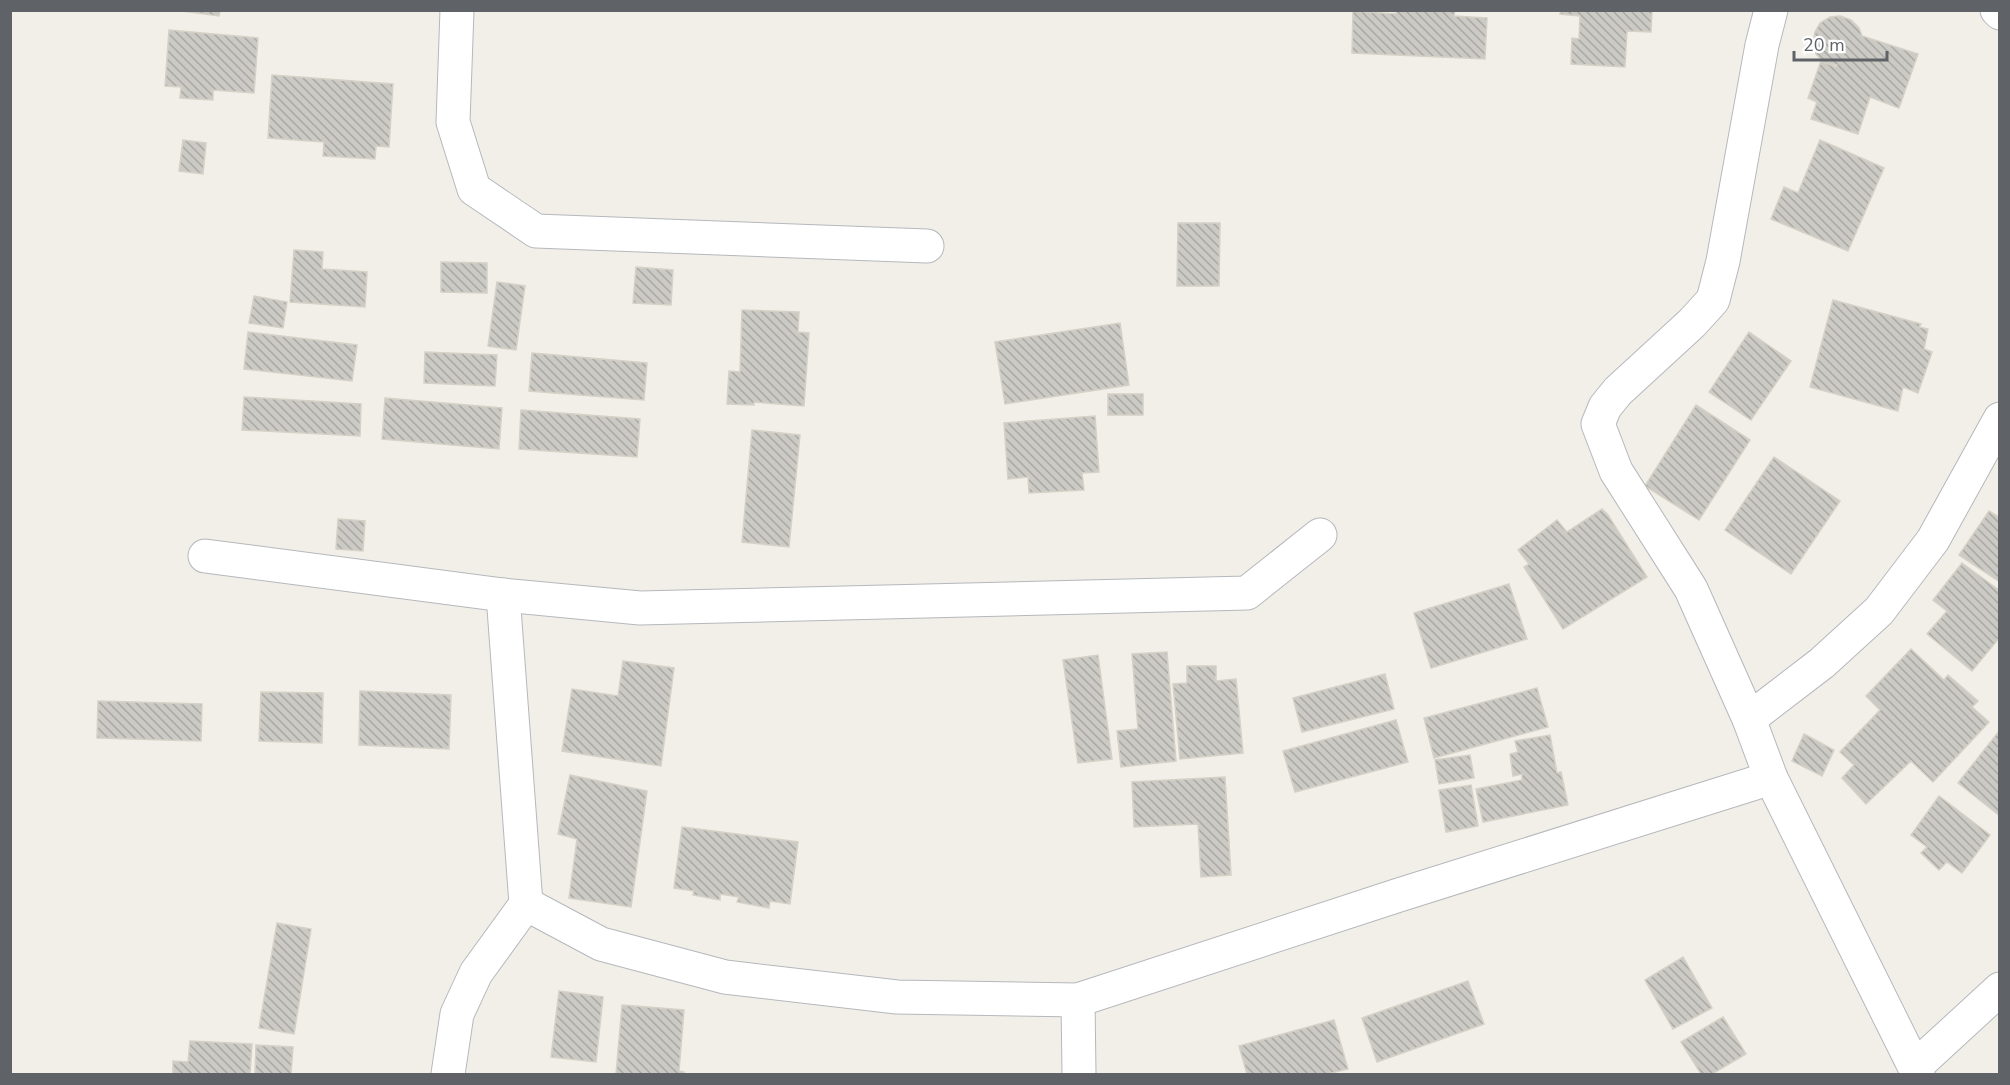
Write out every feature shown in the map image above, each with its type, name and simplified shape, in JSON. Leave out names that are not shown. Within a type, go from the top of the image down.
[{"type":"street","points":[[457,10],[453,122],[474,189],[536,231],[927,246]]},
{"type":"street","points":[[1771,10],[1762,45],[1724,261],[1713,300],[1692,323],[1618,391],[1605,406],[1598,424],[1616,471],[1691,589],[1749,719],[1771,778],[1917,1071],[2000,989]]},
{"type":"street","points":[[1749,719],[1822,663],[1879,611],[1934,540],[2000,419]]},
{"type":"street","points":[[205,556],[503,595],[640,608],[1247,593],[1320,535]]},
{"type":"street","points":[[448,1074],[458,1014],[476,973],[526,904],[503,595]]},
{"type":"street","points":[[526,904],[601,944],[725,977],[897,998],[1078,1000],[1399,895],[1771,778]]},
{"type":"street","points":[[1078,1000],[1079,1074]]},
{"type":"building","points":[[175,10],[220,10],[219,16]]},
{"type":"building","points":[[1397,10],[1455,10],[1454,16],[1487,18],[1485,59],[1352,53],[1353,11],[1396,14]]},
{"type":"building","points":[[1561,10],[1652,10],[1651,32],[1627,31],[1625,67],[1571,64],[1572,38],[1579,39],[1580,16],[1560,14]]},
{"type":"building","points":[[1840,16],[1851,20],[1859,28],[1862,36],[1918,54],[1899,108],[1870,97],[1858,134],[1811,119],[1817,102],[1808,98],[1821,61],[1836,67],[1837,65],[1824,62],[1816,54],[1813,43],[1815,32],[1820,23],[1830,17]]},
{"type":"building","points":[[169,30],[258,38],[254,93],[213,90],[213,100],[180,98],[181,87],[165,86]]},
{"type":"building","points":[[272,75],[393,84],[389,147],[376,146],[375,159],[323,156],[324,142],[268,138]]},
{"type":"building","points":[[183,140],[206,143],[203,174],[179,171]]},
{"type":"building","points":[[1820,140],[1884,168],[1848,251],[1771,219],[1784,187],[1798,193]]},
{"type":"building","points":[[1178,223],[1220,223],[1219,286],[1177,286]]},
{"type":"building","points":[[294,250],[323,252],[322,269],[367,272],[365,307],[290,302]]},
{"type":"building","points":[[441,262],[487,263],[487,293],[441,292]]},
{"type":"building","points":[[636,267],[673,270],[671,305],[633,303]]},
{"type":"building","points":[[497,282],[525,286],[516,350],[488,346]]},
{"type":"building","points":[[254,296],[287,302],[283,328],[249,323]]},
{"type":"building","points":[[1833,300],[1921,324],[1919,327],[1928,329],[1924,349],[1932,352],[1918,393],[1903,387],[1898,411],[1810,387]]},
{"type":"building","points":[[742,310],[799,312],[798,332],[809,333],[804,406],[754,402],[754,405],[727,404],[729,371],[740,372]]},
{"type":"building","points":[[1120,323],[1129,385],[1005,404],[995,342]]},
{"type":"building","points":[[248,332],[357,345],[352,381],[244,369]]},
{"type":"building","points":[[1749,332],[1791,361],[1751,420],[1709,392]]},
{"type":"building","points":[[425,352],[497,355],[495,386],[424,383]]},
{"type":"building","points":[[532,353],[647,363],[644,400],[529,391]]},
{"type":"building","points":[[1108,394],[1143,394],[1143,415],[1108,415]]},
{"type":"building","points":[[244,397],[361,404],[360,436],[242,430]]},
{"type":"building","points":[[385,398],[502,408],[499,449],[382,439]]},
{"type":"building","points":[[1696,405],[1750,440],[1699,520],[1645,486]]},
{"type":"building","points":[[521,410],[640,419],[637,457],[519,449]]},
{"type":"building","points":[[1095,416],[1099,472],[1082,473],[1084,490],[1029,493],[1028,477],[1008,479],[1004,423]]},
{"type":"building","points":[[752,430],[800,435],[789,547],[742,542]]},
{"type":"building","points":[[1774,457],[1840,501],[1791,574],[1725,530]]},
{"type":"building","points":[[1602,509],[1647,577],[1563,629],[1524,567],[1529,564],[1518,550],[1557,520],[1567,532]]},
{"type":"building","points":[[1989,511],[2000,518],[2000,582],[1959,555]]},
{"type":"building","points":[[338,519],[365,521],[363,551],[336,549]]},
{"type":"building","points":[[1962,563],[2000,591],[2000,637],[1972,671],[1927,634],[1947,611],[1933,600]]},
{"type":"building","points":[[1509,584],[1527,639],[1431,668],[1414,613]]},
{"type":"building","points":[[1911,649],[1944,680],[1948,675],[1978,701],[1972,707],[1989,722],[1933,782],[1911,761],[1866,804],[1842,778],[1854,765],[1840,752],[1880,710],[1866,696]]},
{"type":"building","points":[[1167,652],[1176,761],[1121,767],[1117,731],[1138,729],[1132,654]]},
{"type":"building","points":[[1098,655],[1112,759],[1078,763],[1063,660]]},
{"type":"building","points":[[623,661],[674,668],[661,766],[562,751],[572,689],[618,696]]},
{"type":"building","points":[[1187,666],[1216,666],[1216,681],[1236,679],[1243,753],[1180,759],[1173,684],[1187,683]]},
{"type":"building","points":[[1385,674],[1394,709],[1302,732],[1293,698]]},
{"type":"building","points":[[1537,688],[1548,727],[1434,758],[1424,718]]},
{"type":"building","points":[[360,691],[451,695],[449,749],[359,745]]},
{"type":"building","points":[[261,692],[323,693],[322,743],[259,741]]},
{"type":"building","points":[[98,701],[202,704],[201,741],[97,738]]},
{"type":"building","points":[[1396,720],[1408,762],[1295,792],[1283,751]]},
{"type":"building","points":[[2000,730],[2000,816],[1958,783]]},
{"type":"building","points":[[1804,734],[1834,750],[1822,776],[1792,761]]},
{"type":"building","points":[[1550,735],[1557,773],[1561,772],[1568,805],[1483,822],[1476,789],[1522,780],[1522,774],[1513,776],[1510,754],[1518,752],[1515,741]]},
{"type":"building","points":[[1470,755],[1474,778],[1439,784],[1435,760]]},
{"type":"building","points":[[570,775],[647,791],[631,907],[569,898],[577,839],[558,834]]},
{"type":"building","points":[[1225,777],[1231,875],[1201,877],[1198,824],[1134,827],[1132,782]]},
{"type":"building","points":[[1471,785],[1478,826],[1446,832],[1439,790]]},
{"type":"building","points":[[1939,796],[1990,835],[1962,873],[1947,862],[1939,870],[1921,853],[1927,847],[1911,835]]},
{"type":"building","points":[[682,827],[798,842],[790,904],[770,901],[769,908],[737,902],[739,897],[720,894],[720,900],[693,895],[694,891],[674,888]]},
{"type":"building","points":[[277,923],[311,929],[294,1034],[259,1028]]},
{"type":"building","points":[[1683,957],[1712,1008],[1673,1029],[1645,980]]},
{"type":"building","points":[[1468,981],[1484,1024],[1377,1062],[1362,1018]]},
{"type":"building","points":[[559,991],[603,997],[596,1062],[551,1057]]},
{"type":"building","points":[[622,1005],[684,1010],[679,1071],[684,1074],[616,1074]]},
{"type":"building","points":[[1723,1017],[1746,1054],[1712,1074],[1701,1074],[1681,1042]]},
{"type":"building","points":[[1334,1020],[1348,1069],[1327,1074],[1247,1074],[1239,1046]]},
{"type":"building","points":[[190,1041],[252,1044],[250,1074],[173,1074],[173,1061],[188,1062]]},
{"type":"building","points":[[256,1045],[293,1047],[291,1074],[255,1074]]}]
